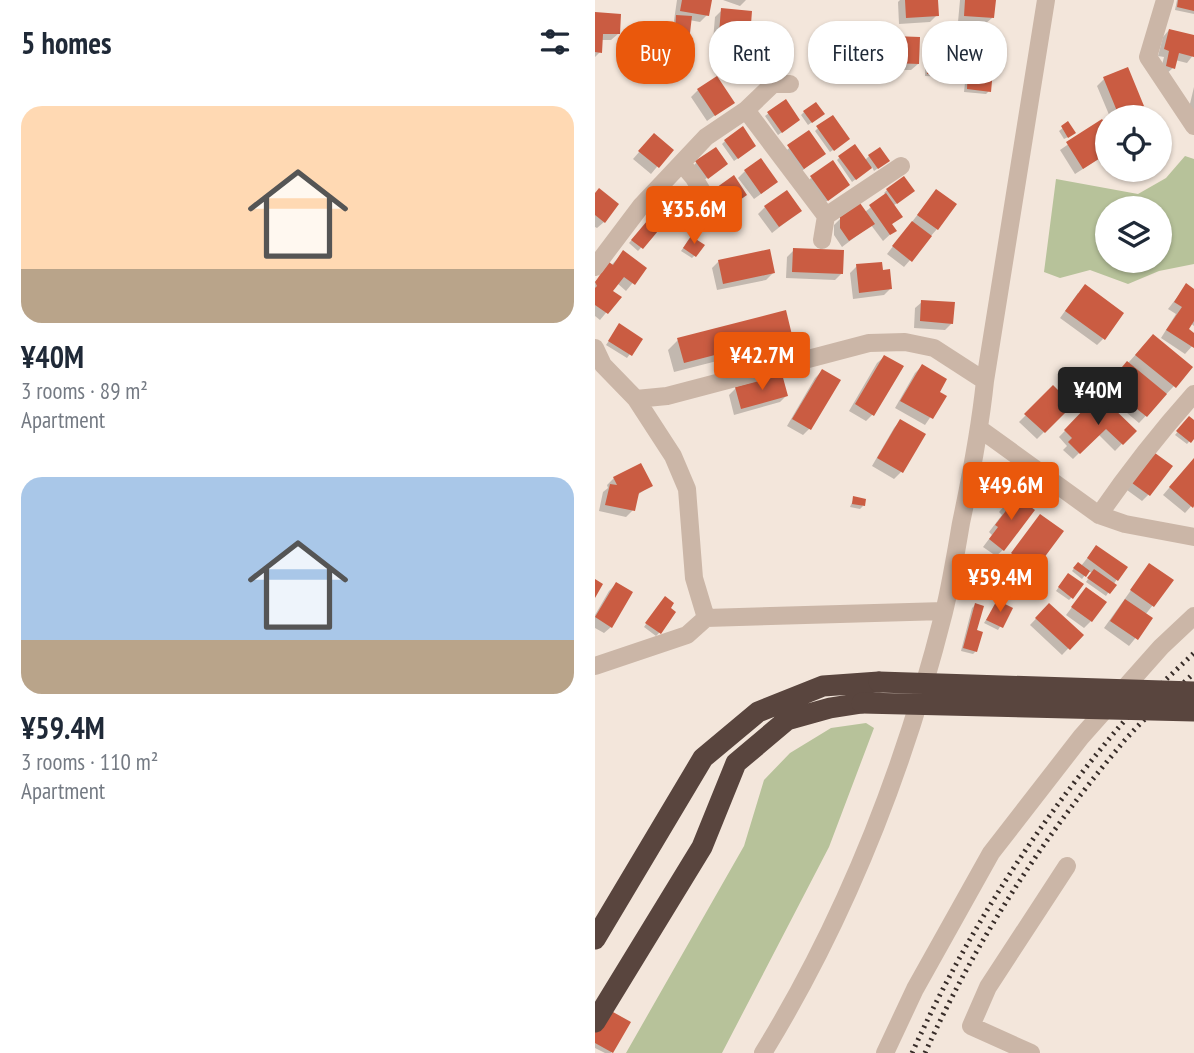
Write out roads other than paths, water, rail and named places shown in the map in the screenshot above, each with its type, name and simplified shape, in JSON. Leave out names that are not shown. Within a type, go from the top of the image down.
[{"type":"highway","points":[[595,939],[703,758],[758,712],[823,686],[879,682],[1194,692]]},
{"type":"highway","points":[[595,1022],[702,847],[736,763],[787,720],[830,708],[862,703],[1194,711]]},
{"type":"street","points":[[763,1053],[842,909],[878,822],[907,738],[944,611],[980,429],[985,381],[1046,0]]},
{"type":"street","points":[[1165,0],[1148,57],[1194,126]]},
{"type":"street","points":[[595,267],[641,206],[706,136],[746,110],[773,84],[790,85]]},
{"type":"street","points":[[746,110],[827,216]]},
{"type":"street","points":[[682,164],[694,178],[720,221]]},
{"type":"street","points":[[822,240],[827,216],[901,166]]},
{"type":"street","points":[[636,399],[667,396],[869,343],[905,342],[934,348],[985,381]]},
{"type":"street","points":[[595,348],[603,365],[636,399],[673,456],[687,489],[694,578],[706,618]]},
{"type":"street","points":[[1100,515],[1139,461],[1194,394]]},
{"type":"street","points":[[980,429],[1100,515],[1125,524],[1194,537]]},
{"type":"street","points":[[595,666],[687,635],[706,618],[944,611]]},
{"type":"street","points":[[885,1053],[915,989],[991,853],[1081,737],[1161,648],[1194,616]]},
{"type":"street","points":[[1031,1053],[971,1026],[988,987],[1067,866]]},
{"type":"railway","points":[[912,1053],[954,967],[1028,846],[1114,733],[1194,653]]},
{"type":"railway","points":[[925,1053],[990,929],[1040,851],[1125,740],[1194,673]]}]
